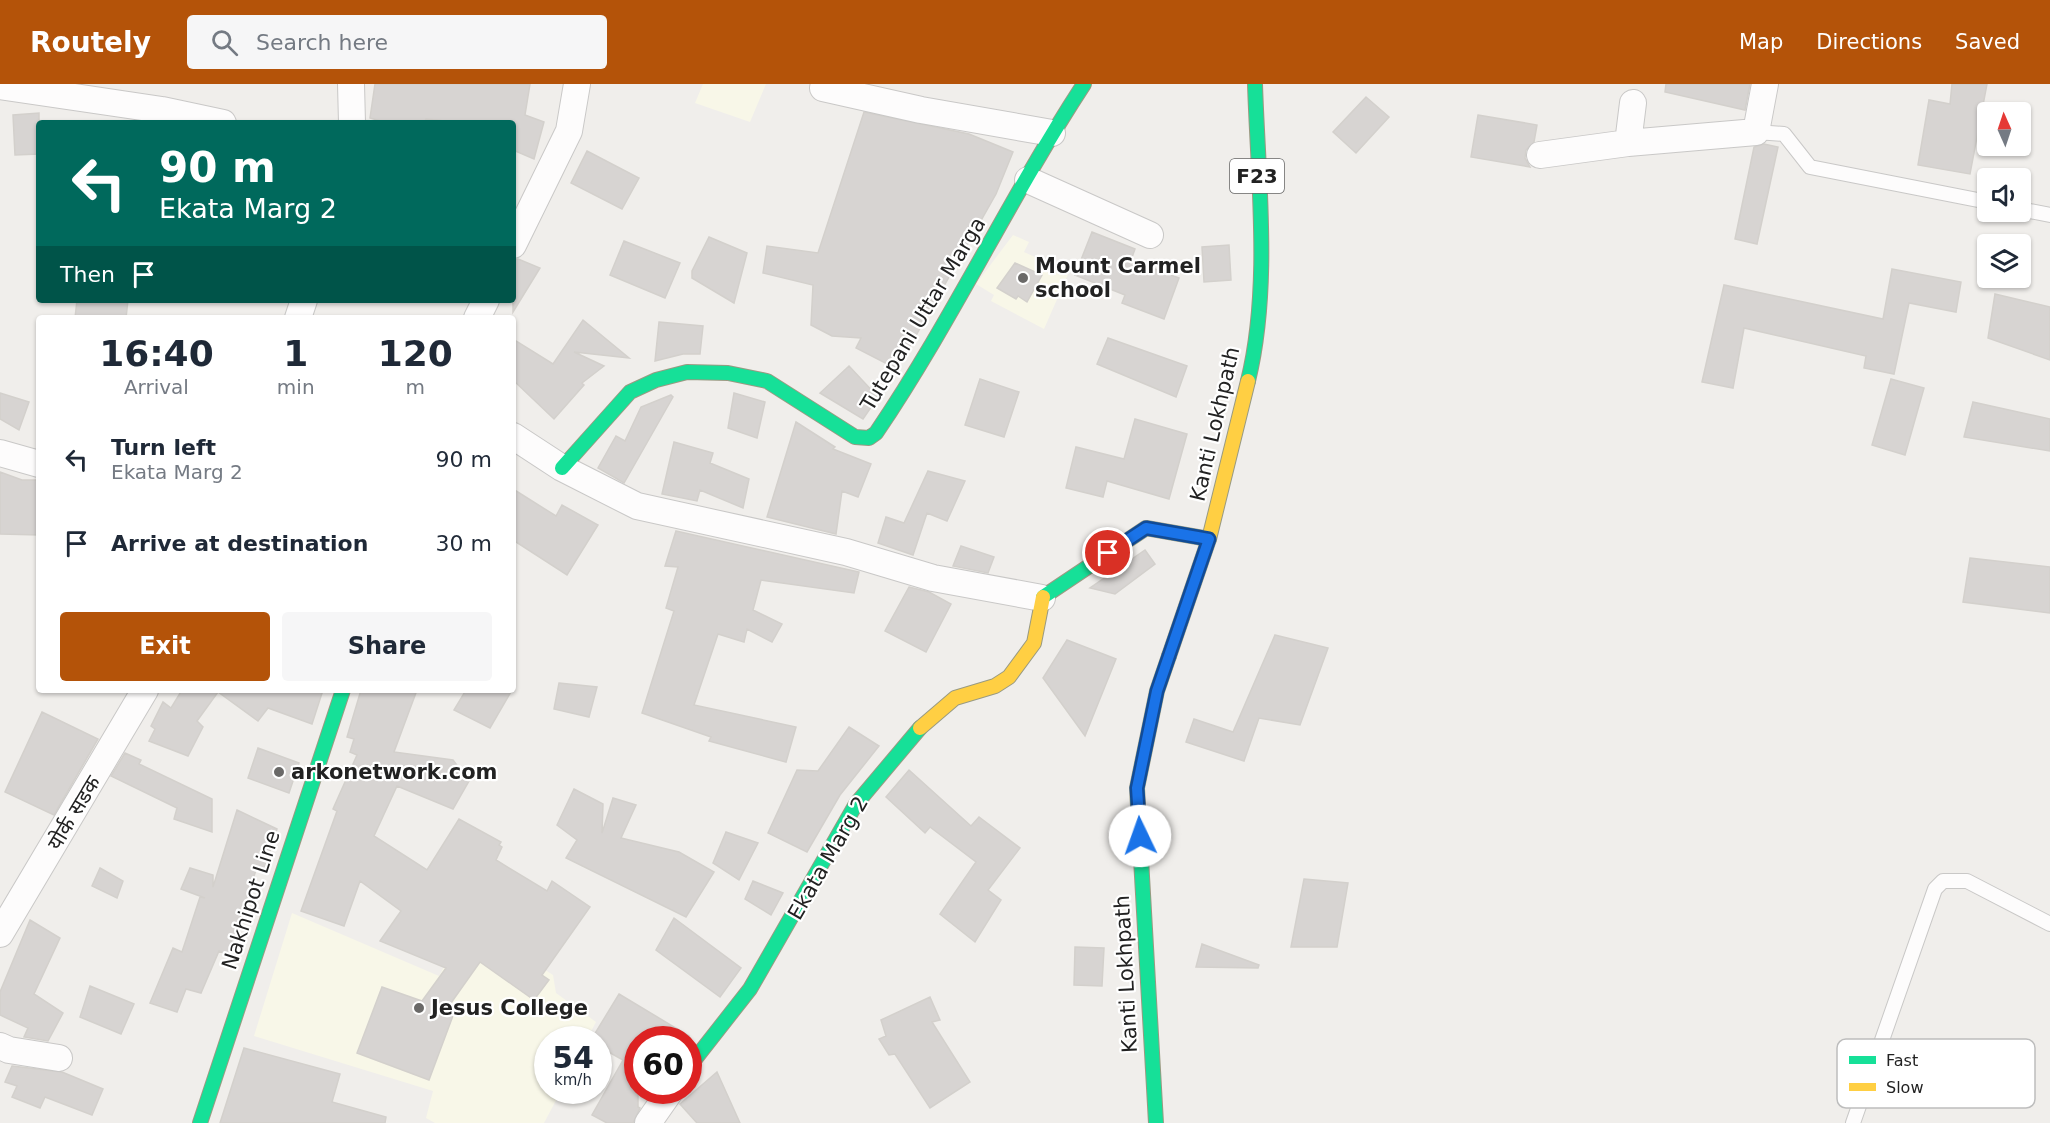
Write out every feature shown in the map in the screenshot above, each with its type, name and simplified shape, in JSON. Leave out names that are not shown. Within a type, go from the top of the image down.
[{"type":"street","points":[[351,84],[352,120]]},
{"type":"street","points":[[516,239],[569,131],[577,84]]},
{"type":"street","name":"Tutepani Uttar Marga","points":[[562,468],[630,392],[656,380],[687,372],[728,373],[767,381],[855,437],[869,438],[876,433],[913,378],[1028,180],[1052,134],[1084,84]]},
{"type":"street","name":"Kanti Lokhpath","points":[[1156,1123],[1137,788],[1157,691],[1209,539],[1256,348],[1260,267],[1255,84]]},
{"type":"street","points":[[1540,155],[1628,143],[1756,132],[1765,84]]},
{"type":"street","points":[[0,86],[87,92],[160,117],[192,120]]},
{"type":"street","points":[[823,88],[921,110],[1052,134]]},
{"type":"street","points":[[1628,143],[1633,103]]},
{"type":"street","points":[[1028,180],[1150,235]]},
{"type":"street","points":[[516,438],[562,468],[637,506],[846,552],[933,578],[1042,598],[1146,528],[1209,539]]},
{"type":"street","points":[[0,453],[36,463]]},
{"type":"street","name":"Ekata Marg 2","points":[[702,1050],[750,989],[856,804],[918,729],[955,698],[995,686],[1009,677],[1034,643],[1042,598]]},
{"type":"street","name":"योर्क सडक","points":[[0,934],[144,693]]},
{"type":"street","name":"Nakhipot Line","points":[[200,1123],[341,693]]},
{"type":"street","points":[[0,1046],[9,1050],[59,1058]]},
{"type":"street","points":[[648,1123],[661,1104]]},
{"type":"lane","points":[[1756,132],[1784,134],[1810,167],[1977,200]]},
{"type":"lane","points":[[2031,211],[2050,215]]},
{"type":"lane","points":[[1882,1039],[1935,889],[1943,881],[1967,881],[2050,924]]},
{"type":"lane","points":[[1853,1123],[1858,1108]]},
{"type":"shaded area","points":[[703,84],[766,84],[750,122],[695,103]]},
{"type":"shaded area","name":"Mount Carmel school","points":[[1013,235],[1029,242],[1024,252],[1069,272],[1044,329],[991,301],[994,295],[976,284]]},
{"type":"shaded area","name":"Jesus College","points":[[292,913],[439,976],[470,921],[553,975],[556,993],[596,1022],[594,1026],[534,1026],[534,1104],[554,1104],[544,1123],[435,1123],[426,1118],[433,1091],[254,1036]]},
{"type":"building","points":[[375,84],[530,84],[525,115],[544,122],[534,159],[516,151],[516,120],[377,120],[370,118]]},
{"type":"building","points":[[1666,84],[1750,84],[1745,110],[1665,92]]},
{"type":"building","points":[[1952,84],[1987,84],[1984,102],[1977,102],[1977,137],[1970,174],[1918,165],[1929,100],[1950,104]]},
{"type":"building","points":[[1366,97],[1389,117],[1356,153],[1333,132]]},
{"type":"building","points":[[864,112],[969,134],[1013,152],[996,194],[897,369],[856,348],[861,338],[832,336],[811,325],[813,285],[763,273],[767,246],[818,253]]},
{"type":"building","points":[[39,113],[39,120],[36,120],[36,154],[15,155],[13,115]]},
{"type":"building","points":[[1478,115],[1537,125],[1534,142],[1526,150],[1525,158],[1530,167],[1471,157]]},
{"type":"building","points":[[1764,144],[1778,147],[1757,244],[1735,239],[1754,147]]},
{"type":"building","points":[[587,151],[639,178],[622,209],[571,183]]},
{"type":"building","points":[[1092,232],[1135,249],[1131,260],[1179,278],[1164,319],[1122,303],[1125,295],[1075,275]]},
{"type":"building","points":[[709,237],[747,253],[734,303],[692,278],[692,271]]},
{"type":"building","points":[[624,241],[680,263],[665,298],[610,275]]},
{"type":"building","points":[[1229,245],[1231,280],[1204,282],[1202,247]]},
{"type":"building","points":[[516,259],[540,268],[513,312],[513,303],[516,303]]},
{"type":"building","points":[[1015,263],[1042,275],[1027,302],[1018,296],[1016,299],[997,288]]},
{"type":"building","points":[[1892,269],[1961,282],[1956,312],[1909,303],[1894,374],[1864,368],[1866,356],[1744,328],[1733,388],[1702,382],[1724,285],[1883,319]]},
{"type":"building","points":[[1995,294],[2050,307],[2050,360],[1988,338]]},
{"type":"building","points":[[77,303],[128,303],[126,315],[75,315]]},
{"type":"building","points":[[583,320],[629,358],[574,352],[604,366],[582,383],[584,385],[554,419],[516,383],[516,341],[553,364]]},
{"type":"building","points":[[659,322],[703,326],[700,354],[683,354],[655,361]]},
{"type":"building","points":[[1108,338],[1187,366],[1176,397],[1097,364]]},
{"type":"building","points":[[849,366],[878,397],[863,419],[820,393]]},
{"type":"building","points":[[980,379],[1019,392],[1004,437],[965,425]]},
{"type":"building","points":[[1891,379],[1924,388],[1905,455],[1872,445]]},
{"type":"building","points":[[0,393],[29,402],[19,430],[0,419]]},
{"type":"building","points":[[734,393],[765,402],[757,438],[728,428]]},
{"type":"building","points":[[671,395],[673,397],[624,483],[598,468],[616,436],[625,441],[641,407]]},
{"type":"building","points":[[1973,402],[2050,419],[2050,451],[1964,437]]},
{"type":"building","points":[[1135,419],[1187,434],[1169,499],[1107,481],[1103,497],[1066,488],[1076,447],[1124,459]]},
{"type":"building","points":[[796,422],[835,447],[833,449],[871,464],[858,497],[842,491],[836,534],[767,517]]},
{"type":"building","points":[[674,442],[713,453],[710,463],[749,479],[743,508],[700,490],[697,501],[662,494]]},
{"type":"building","points":[[928,471],[965,481],[947,521],[927,513],[913,555],[878,543],[886,517],[904,523]]},
{"type":"building","points":[[0,472],[22,480],[36,480],[36,535],[0,534]]},
{"type":"building","points":[[516,491],[556,516],[562,505],[598,525],[567,575],[516,542]]},
{"type":"building","points":[[676,531],[859,572],[854,593],[761,580],[753,610],[782,624],[772,642],[747,629],[744,642],[718,634],[694,705],[796,727],[786,762],[709,741],[711,737],[642,713],[674,611],[666,608],[678,567],[665,566]]},
{"type":"building","points":[[961,546],[994,557],[988,573],[953,566]]},
{"type":"building","points":[[1145,550],[1155,564],[1115,594],[1090,588]]},
{"type":"building","points":[[1970,558],[2050,567],[2050,613],[1963,602]]},
{"type":"building","points":[[909,587],[929,592],[951,604],[926,652],[885,631]]},
{"type":"building","points":[[1275,635],[1328,648],[1300,725],[1259,718],[1244,761],[1186,742],[1194,719],[1233,732]]},
{"type":"building","points":[[1067,640],[1116,659],[1085,736],[1043,678]]},
{"type":"building","points":[[559,683],[597,687],[589,717],[554,709]]},
{"type":"building","points":[[180,693],[217,693],[197,721],[203,727],[188,756],[149,741],[155,729],[151,726],[163,702],[171,708]]},
{"type":"building","points":[[219,693],[322,693],[312,724],[268,708],[258,721]]},
{"type":"building","points":[[360,693],[416,693],[394,752],[453,760],[469,781],[453,809],[397,786],[374,836],[427,870],[459,819],[501,842],[499,845],[502,847],[496,860],[547,891],[552,881],[590,907],[542,975],[549,980],[534,1000],[480,962],[446,1010],[454,1013],[429,1080],[357,1053],[382,987],[422,1001],[446,968],[380,941],[401,911],[360,881],[344,926],[301,911],[337,811],[333,809],[357,755],[350,752],[354,739],[347,737]]},
{"type":"building","points":[[464,693],[510,693],[490,728],[454,710]]},
{"type":"building","points":[[42,712],[98,739],[54,815],[5,792]]},
{"type":"building","points":[[849,727],[879,746],[840,795],[807,852],[768,833],[797,770],[818,771]]},
{"type":"building","name":"arkonetwork.com","points":[[258,748],[299,763],[289,793],[248,778]]},
{"type":"building","points":[[125,753],[141,760],[139,764],[212,799],[212,832],[174,819],[177,808],[111,776]]},
{"type":"building","points":[[909,770],[971,826],[979,817],[1020,848],[988,890],[1001,900],[975,942],[940,914],[976,862],[930,827],[925,833],[886,797]]},
{"type":"building","points":[[574,789],[603,804],[602,833],[613,798],[636,805],[621,838],[679,852],[714,872],[686,917],[566,858],[577,840],[557,825]]},
{"type":"building","points":[[237,810],[277,829],[263,873],[256,870],[228,955],[219,951],[201,993],[186,989],[177,1012],[150,1003],[173,948],[182,952],[200,897],[205,898],[181,889],[190,868],[213,875],[213,887]]},
{"type":"building","points":[[726,832],[758,843],[739,880],[713,863]]},
{"type":"building","points":[[100,868],[123,881],[117,898],[92,886]]},
{"type":"building","points":[[1304,879],[1348,883],[1337,947],[1291,947]]},
{"type":"building","points":[[753,881],[783,893],[771,915],[745,899]]},
{"type":"building","points":[[674,918],[741,968],[720,997],[656,950]]},
{"type":"building","points":[[30,920],[60,938],[34,994],[63,1013],[48,1041],[24,1037],[28,1028],[0,1015],[0,992]]},
{"type":"building","points":[[1202,944],[1259,965],[1258,968],[1196,967]]},
{"type":"building","points":[[1075,947],[1104,948],[1102,986],[1074,985]]},
{"type":"building","points":[[90,986],[134,1004],[121,1034],[80,1017]]},
{"type":"building","points":[[619,994],[672,1026],[624,1026],[624,1104],[638,1104],[640,1108],[633,1123],[607,1123],[592,1115],[598,1104],[612,1104],[612,1080],[623,1060],[612,1054],[612,1026],[600,1026]]},
{"type":"building","points":[[930,997],[940,1020],[932,1022],[970,1082],[930,1108],[895,1054],[889,1055],[879,1039],[886,1036],[881,1020]]},
{"type":"building","points":[[244,1048],[340,1074],[332,1102],[386,1117],[385,1123],[220,1123]]},
{"type":"building","points":[[12,1066],[62,1072],[103,1089],[92,1115],[45,1097],[40,1108],[12,1097],[17,1086],[5,1082]]},
{"type":"building","points":[[717,1072],[740,1123],[697,1123],[680,1104],[702,1104],[702,1085]]},
{"type":"traffic: fast","points":[[562,468],[630,392],[656,380],[687,372],[728,373],[767,381],[855,437],[869,438],[876,433],[930,347],[1031,170],[1084,84]]},
{"type":"traffic: fast","points":[[1248,381],[1255,345],[1261,271],[1255,84]]},
{"type":"traffic: fast","points":[[1043,597],[1146,528],[1209,539]]},
{"type":"traffic: fast","points":[[1156,1123],[1137,788],[1157,691],[1169,656]]},
{"type":"traffic: fast","points":[[200,1123],[342,693]]},
{"type":"traffic: fast","points":[[702,1050],[750,989],[856,804],[920,728]]},
{"type":"traffic: slow","points":[[1169,656],[1209,539],[1248,381]]},
{"type":"traffic: slow","points":[[920,728],[955,698],[995,686],[1009,677],[1034,643],[1043,597]]},
{"type":"place","name":"Mount Carmel school","points":[[1023,278]]},
{"type":"place","name":"arkonetwork.com","points":[[279,772]]},
{"type":"place","name":"Jesus College","points":[[419,1008]]},
{"type":"route","points":[[1108,553],[1146,528],[1209,539],[1157,691],[1137,788],[1140,836]]}]
